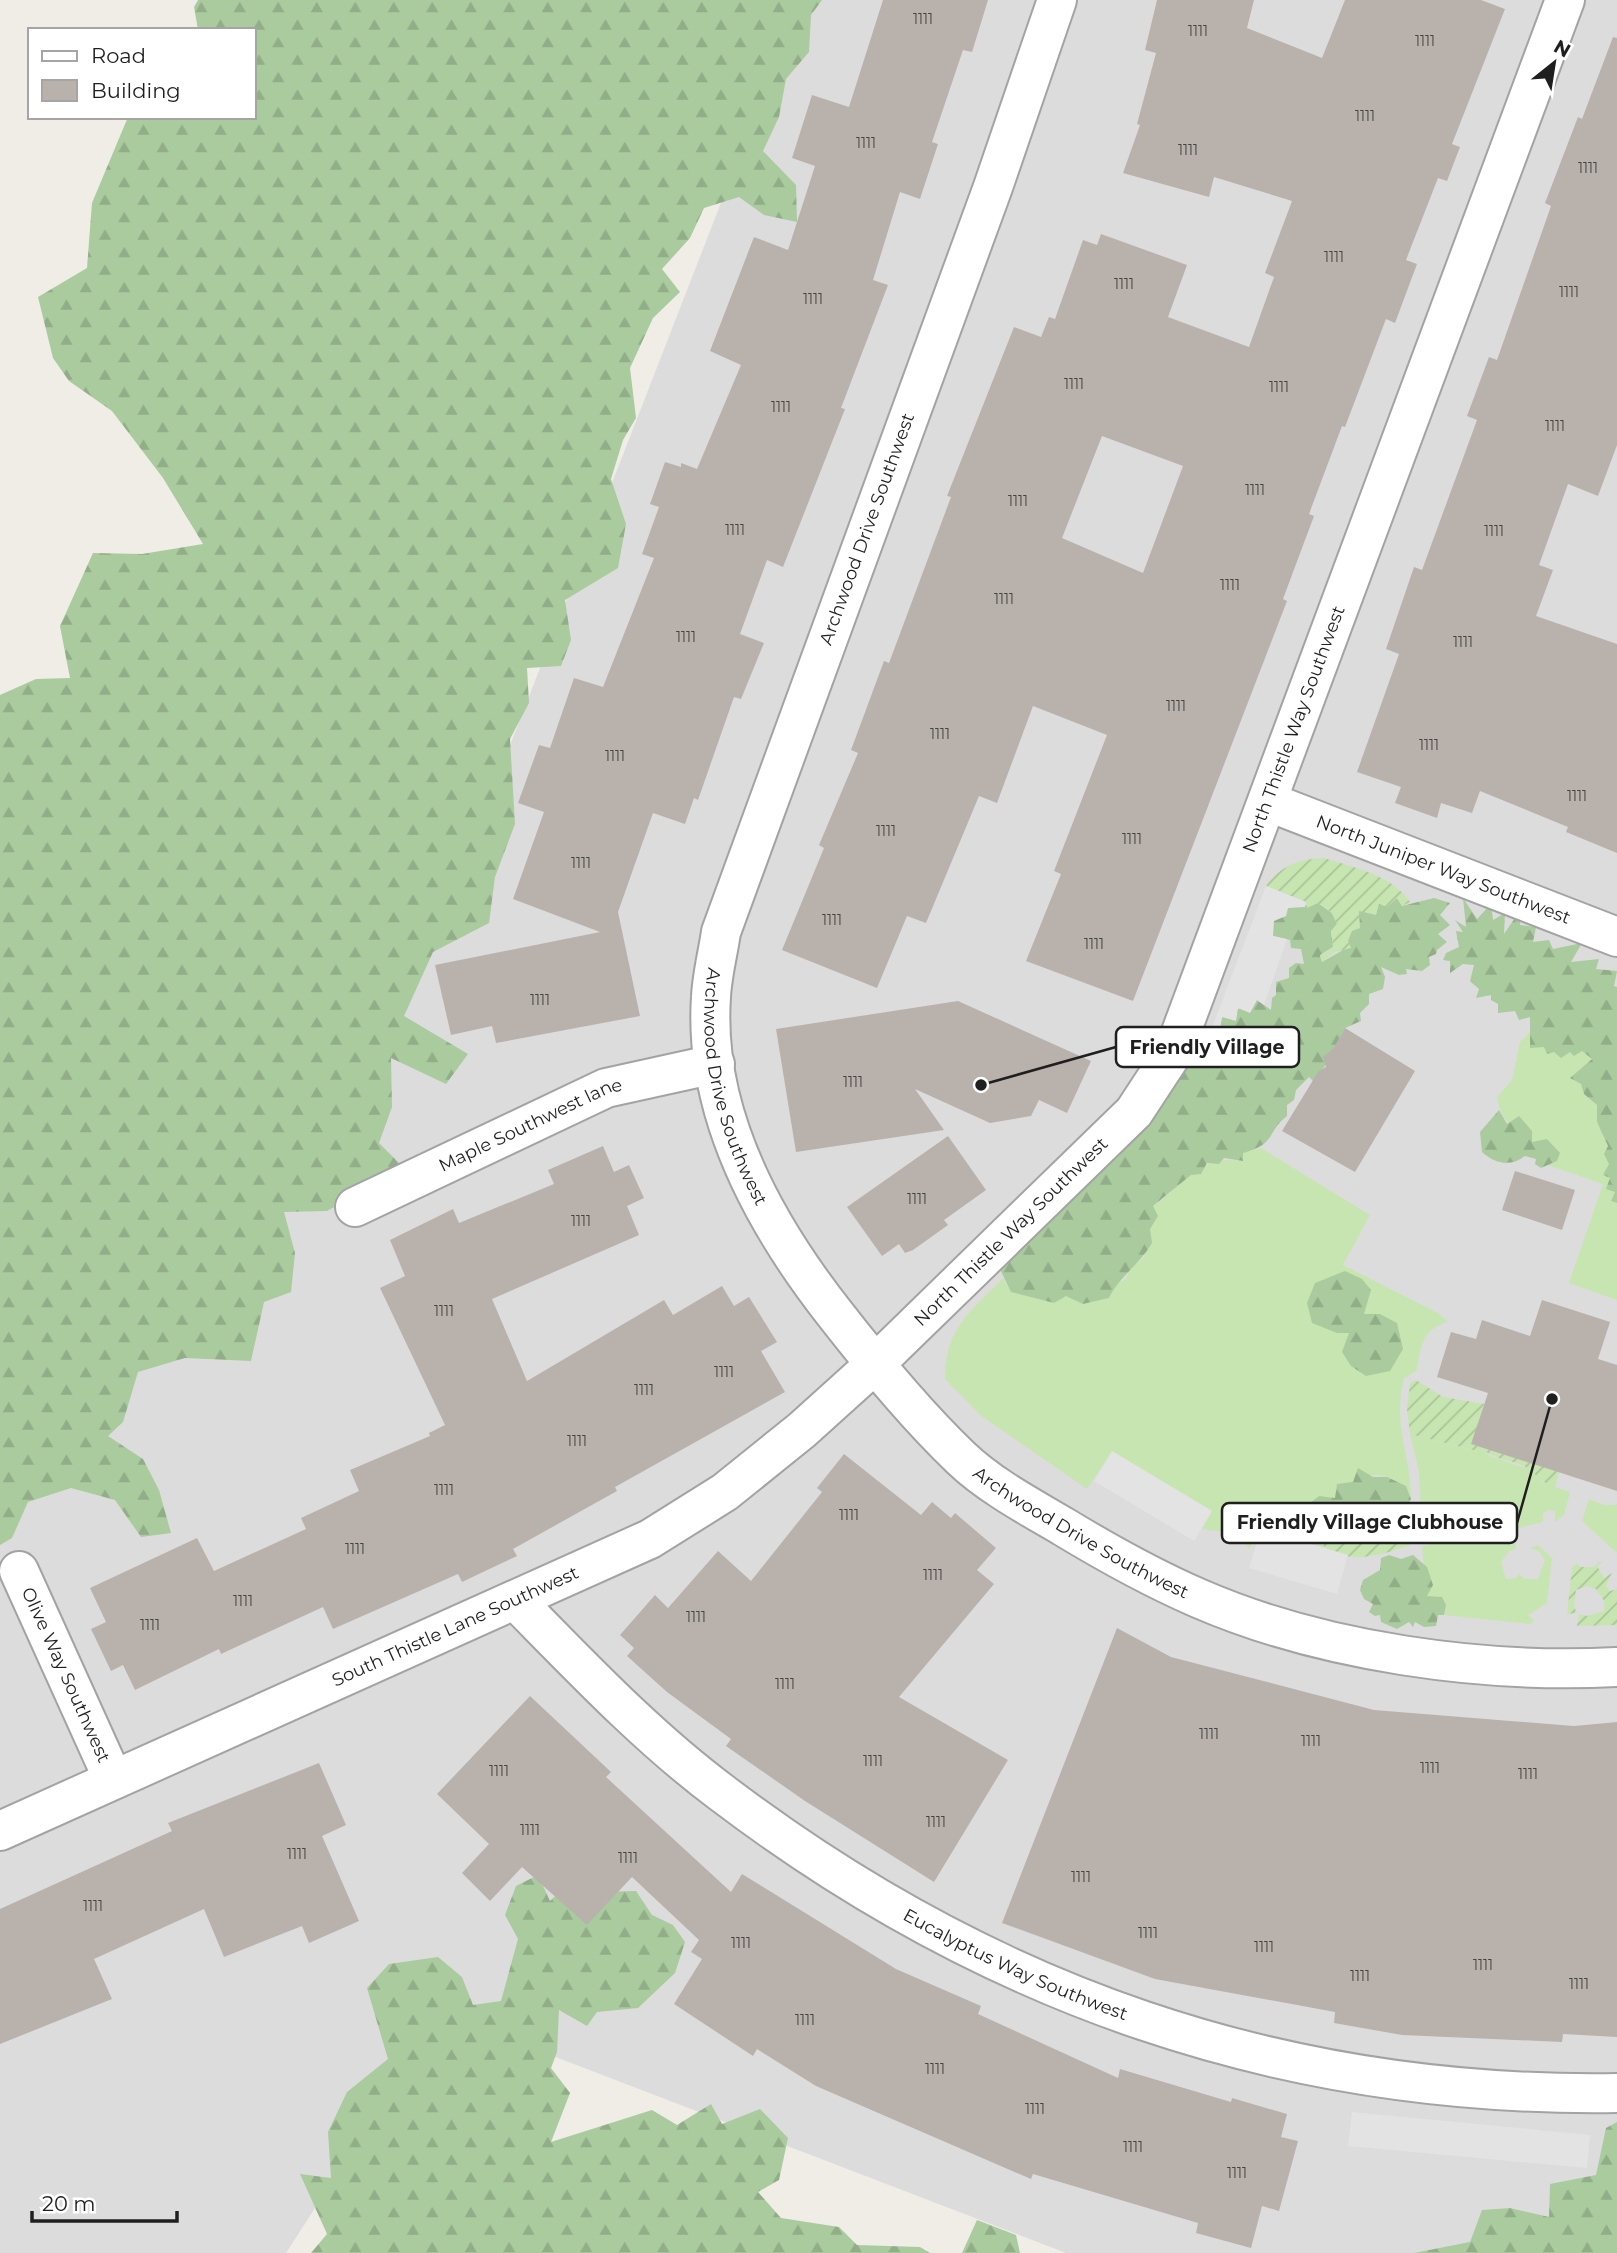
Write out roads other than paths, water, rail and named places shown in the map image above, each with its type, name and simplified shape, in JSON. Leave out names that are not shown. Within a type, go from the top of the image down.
[{"type":"street","name":"Archwood Drive Southwest","points":[[1056,0],[993,187],[721,932],[711,998],[715,1064],[724,1117],[757,1194],[800,1269],[874,1365],[962,1460],[1032,1509],[1085,1540],[1198,1598],[1262,1621],[1345,1643],[1427,1658],[1510,1665],[1617,1667]]},
{"type":"street","name":"North Thistle Way Southwest","points":[[874,1365],[1134,1112],[1174,1051],[1269,802],[1565,0]]},
{"type":"street","name":"North Juniper Way Southwest","points":[[1269,802],[1617,937]]},
{"type":"street","name":"Maple Southwest lane","points":[[355,1207],[606,1088],[715,1064]]},
{"type":"street","name":"South Thistle Lane Southwest","points":[[0,1831],[650,1539],[725,1492],[802,1430],[874,1365]]},
{"type":"street","name":"Olive Way Southwest","points":[[19,1571],[113,1779]]},
{"type":"street","name":"Eucalyptus Way Southwest","points":[[516,1601],[627,1713],[721,1793],[867,1894],[986,1958],[1120,2015],[1238,2051],[1328,2071],[1423,2085],[1535,2094],[1617,2093]]},
{"type":"place","name":"Friendly Village","points":[[981,1085]]},
{"type":"place","name":"Friendly Village Clubhouse","points":[[1552,1399]]}]
